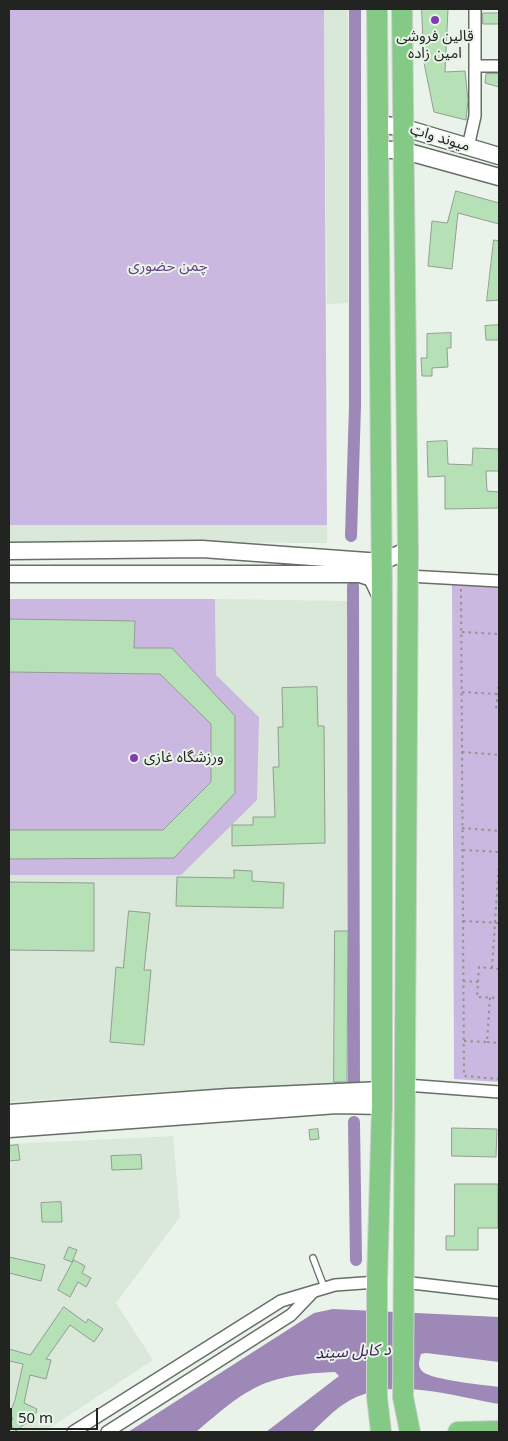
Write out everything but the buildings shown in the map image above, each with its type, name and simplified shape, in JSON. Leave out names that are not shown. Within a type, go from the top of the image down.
[{"type":"highway","points":[[377,9],[382,598],[382,1098],[377,1282],[377,1397],[381,1432]]},
{"type":"highway","points":[[402,9],[405,128],[408,550],[403,1397],[410,1432]]},
{"type":"highway","points":[[382,693],[408,680]]},
{"type":"highway","points":[[458,1432],[499,1431]]},
{"type":"main road","name":"میوند واټ","points":[[379,124],[405,128],[499,156]]},
{"type":"main road","name":"میوند واټ","points":[[379,149],[405,151],[499,177]]},
{"type":"main road","points":[[9,551],[202,549],[381,562],[408,550]]},
{"type":"main road","points":[[9,574],[360,574],[372,578],[382,598]]},
{"type":"main road","points":[[9,1113],[229,1097],[382,1098]]},
{"type":"main road","points":[[9,1129],[337,1105],[382,1098]]},
{"type":"street","points":[[468,147],[475,116],[475,9]]},
{"type":"street","points":[[475,66],[499,66]]},
{"type":"street","points":[[408,576],[499,581]]},
{"type":"street","points":[[406,1085],[499,1092]]},
{"type":"street","points":[[74,1432],[281,1301],[319,1289],[377,1282]]},
{"type":"street","points":[[403,1282],[499,1293]]},
{"type":"street","points":[[107,1432],[291,1315],[319,1289]]},
{"type":"lane","points":[[313,1258],[319,1289]]},
{"type":"path","points":[[461,589],[464,1076],[499,1079]]},
{"type":"path","points":[[461,632],[499,634]]},
{"type":"path","points":[[499,680],[496,709],[499,710]]},
{"type":"path","points":[[462,692],[497,694]]},
{"type":"path","points":[[462,752],[499,755]]},
{"type":"path","points":[[462,828],[499,831]]},
{"type":"path","points":[[462,850],[499,852]]},
{"type":"path","points":[[492,968],[499,862]]},
{"type":"path","points":[[463,921],[499,923]]},
{"type":"path","points":[[499,969],[479,967],[477,997],[499,998]]},
{"type":"path","points":[[463,981],[478,982]]},
{"type":"path","points":[[487,1042],[490,997]]},
{"type":"path","points":[[464,1041],[499,1043]]},
{"type":"shaded area","points":[[324,9],[348,9],[348,303],[327,304]]},
{"type":"shaded area","points":[[9,525],[327,525],[327,543],[9,542]]},
{"type":"shaded area","points":[[215,599],[347,601],[349,1085],[154,1092],[9,1102],[9,875],[181,875],[259,717],[216,675]]},
{"type":"shaded area","points":[[173,1136],[180,1217],[116,1303],[153,1360],[44,1432],[9,1432],[9,1144]]},
{"type":"green space","name":"چمن حضوری","points":[[9,9],[324,9],[327,525],[9,525]]},
{"type":"green space","points":[[452,583],[499,587],[499,1082],[454,1079]]},
{"type":"green space","name":"ورزشگاه غازی","points":[[9,599],[215,599],[216,675],[259,717],[257,800],[181,875],[9,875]]},
{"type":"water","name":"د کابل سيند","points":[[333,1309],[499,1317],[499,1362],[426,1353],[421,1354],[419,1364],[423,1372],[429,1375],[459,1382],[499,1387],[499,1404],[420,1390],[380,1390],[361,1395],[344,1404],[312,1432],[266,1432],[339,1376],[335,1372],[290,1376],[258,1386],[230,1404],[196,1432],[128,1432],[314,1313]]},
{"type":"waterway","points":[[351,536],[355,406],[355,9]]},
{"type":"waterway","points":[[353,586],[354,1087]]},
{"type":"waterway","points":[[354,1122],[356,1260]]},
{"type":"place","name":"قالین فروشی امین زاده","points":[[435,20]]},
{"type":"place","name":"ورزشگاه غازی","points":[[134,758]]}]
